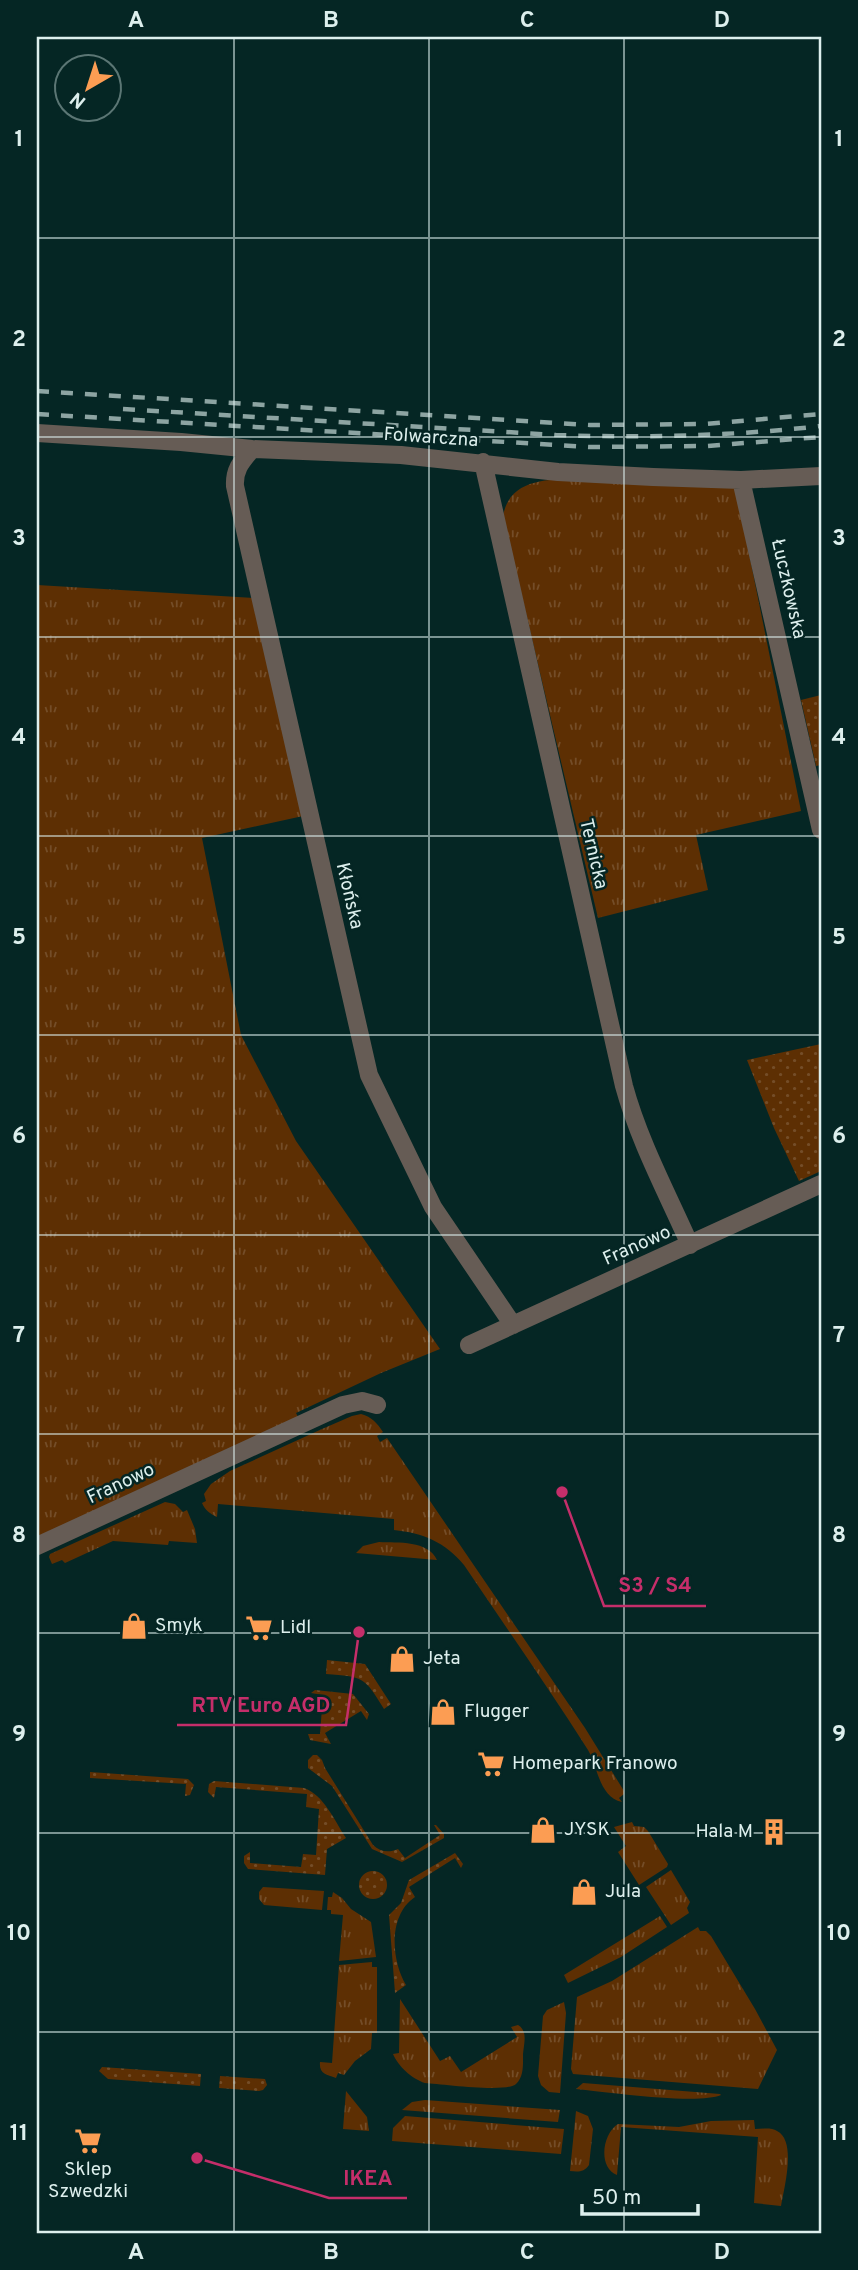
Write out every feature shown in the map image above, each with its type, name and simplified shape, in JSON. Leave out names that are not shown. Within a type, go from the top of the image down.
[{"type":"street","name":"Folwarczna","points":[[37,433],[252,449],[401,455],[558,472],[741,480],[821,476]]},
{"type":"street","name":"Kłońska","points":[[252,449],[238,465],[234,486],[369,1075],[433,1207],[513,1325]]},
{"type":"street","name":"Ternicka","points":[[482,463],[624,1086],[642,1137],[690,1245]]},
{"type":"street","name":"Łuczkowska","points":[[741,480],[821,831]]},
{"type":"street","name":"Franowo","points":[[469,1345],[821,1184]]},
{"type":"street","name":"Franowo","points":[[37,1546],[343,1405],[362,1401],[377,1405]]},
{"type":"green space","points":[[581,478],[730,485],[736,489],[801,811],[696,835],[708,890],[598,918],[503,516],[507,503],[523,487],[545,481]]},
{"type":"green space","points":[[37,585],[254,598],[303,816],[202,838],[241,1035],[296,1141],[440,1349],[381,1373],[296,1413],[298,1417],[37,1537]]},
{"type":"green space","points":[[821,695],[821,765],[816,766],[801,700]]},
{"type":"green space","points":[[821,1044],[821,1171],[799,1181],[747,1060]]},
{"type":"green space","points":[[361,1414],[381,1429],[383,1432],[377,1436],[380,1442],[387,1438],[585,1728],[624,1791],[619,1798],[622,1802],[608,1794],[588,1750],[573,1726],[464,1565],[449,1550],[424,1536],[394,1530],[394,1519],[218,1504],[217,1517],[203,1505],[206,1501],[204,1494],[211,1484],[230,1471]]},
{"type":"green space","points":[[165,1502],[175,1504],[183,1512],[187,1510],[195,1529],[197,1543],[169,1541],[168,1545],[113,1541],[65,1563],[62,1560],[52,1564],[50,1554]]},
{"type":"green space","points":[[379,1542],[420,1546],[427,1549],[437,1560],[356,1553],[363,1546]]},
{"type":"green space","points":[[327,1660],[365,1664],[391,1704],[384,1709],[372,1690],[361,1680],[326,1674]]},
{"type":"green space","points":[[315,1690],[353,1694],[369,1714],[367,1720],[361,1711],[325,1733],[331,1744],[310,1740],[308,1734],[320,1734],[323,1695],[311,1693]]},
{"type":"green space","points":[[313,1755],[322,1760],[373,1845],[379,1849],[398,1849],[405,1858],[440,1835],[434,1825],[444,1834],[444,1838],[402,1862],[372,1849],[332,1786],[308,1768],[308,1760]]},
{"type":"green space","points":[[90,1772],[188,1779],[194,1785],[190,1795],[185,1796],[186,1784],[90,1778]]},
{"type":"green space","points":[[214,1781],[304,1788],[317,1796],[346,1838],[327,1849],[325,1875],[248,1869],[244,1863],[244,1856],[250,1852],[250,1863],[301,1867],[303,1854],[316,1855],[319,1809],[306,1807],[307,1794],[216,1787],[214,1798],[208,1792],[209,1784]]},
{"type":"green space","points":[[632,1822],[634,1826],[644,1827],[648,1831],[668,1864],[639,1885],[618,1852],[626,1846],[614,1827]]},
{"type":"green space","points":[[455,1853],[463,1864],[461,1868],[455,1858],[409,1887],[415,1897],[400,1915],[395,1938],[397,1963],[406,1985],[395,1993],[389,1915],[401,1903],[409,1880]]},
{"type":"green space","points":[[671,1870],[690,1902],[687,1908],[689,1913],[671,1925],[646,1887]]},
{"type":"green space","points":[[373,1871],[383,1875],[387,1885],[383,1895],[373,1899],[363,1895],[359,1885],[363,1875]]},
{"type":"green space","points":[[263,1887],[324,1891],[322,1910],[264,1905],[259,1899],[259,1892]]},
{"type":"green space","points":[[333,1892],[351,1909],[371,1922],[376,1957],[339,1961],[343,1915],[331,1914],[331,1910],[327,1910],[328,1897],[332,1897]]},
{"type":"green space","points":[[660,1916],[667,1927],[621,1957],[568,1983],[564,1975]]},
{"type":"green space","points":[[698,1927],[700,1931],[706,1931],[711,1936],[777,2050],[758,2089],[573,2074],[571,2069],[577,1997],[612,1981]]},
{"type":"green space","points":[[372,1962],[372,1967],[377,1967],[377,2033],[372,2033],[371,2049],[355,2061],[344,2075],[338,2073],[336,2078],[322,2071],[320,2062],[332,2063],[339,1965]]},
{"type":"green space","points":[[400,1999],[440,2061],[450,2056],[461,2072],[517,2037],[511,2027],[518,2025],[525,2038],[519,2081],[510,2087],[473,2087],[425,2083],[410,2075],[393,2054],[399,2053]]},
{"type":"green space","points":[[564,2002],[566,2013],[560,2093],[549,2092],[541,2085],[538,2076],[543,2016],[547,2010]]},
{"type":"green space","points":[[102,2067],[201,2074],[200,2086],[108,2079],[99,2071]]},
{"type":"green space","points":[[220,2076],[265,2079],[267,2085],[259,2091],[219,2088]]},
{"type":"green space","points":[[583,2083],[721,2095],[693,2099],[576,2089]]},
{"type":"green space","points":[[346,2091],[367,2117],[369,2131],[343,2129]]},
{"type":"green space","points":[[425,2100],[560,2110],[558,2122],[402,2110],[412,2102]]},
{"type":"green space","points":[[576,2111],[588,2116],[593,2129],[589,2165],[583,2170],[570,2171]]},
{"type":"green space","points":[[405,2116],[564,2129],[561,2154],[392,2141],[393,2128]]},
{"type":"green space","points":[[754,2120],[755,2129],[775,2130],[783,2136],[786,2144],[788,2166],[781,2206],[754,2203],[758,2137],[621,2127],[617,2175],[611,2171],[605,2158],[608,2135],[618,2124],[679,2127],[711,2121]]},
{"type":"railway","points":[[37,391],[590,425],[706,424],[821,414]]},
{"type":"railway","points":[[123,409],[589,436],[722,434],[821,426]]},
{"type":"railway","points":[[37,414],[590,447],[707,446],[821,437]]},
{"type":"place","name":"S3 / S4","points":[[562,1492]]},
{"type":"place","name":"Smyk","points":[[134,1626]]},
{"type":"place","name":"Lidl","points":[[259,1628]]},
{"type":"place","name":"RTV Euro AGD","points":[[359,1632]]},
{"type":"place","name":"Jeta","points":[[402,1659]]},
{"type":"place","name":"Flugger","points":[[443,1712]]},
{"type":"place","name":"Homepark Franowo","points":[[491,1764]]},
{"type":"place","name":"JYSK","points":[[543,1830]]},
{"type":"place","name":"Hala M","points":[[774,1832]]},
{"type":"place","name":"Jula","points":[[584,1892]]},
{"type":"place","name":"Sklep Szwedzki","points":[[88,2141]]},
{"type":"place","name":"IKEA","points":[[197,2158]]}]
